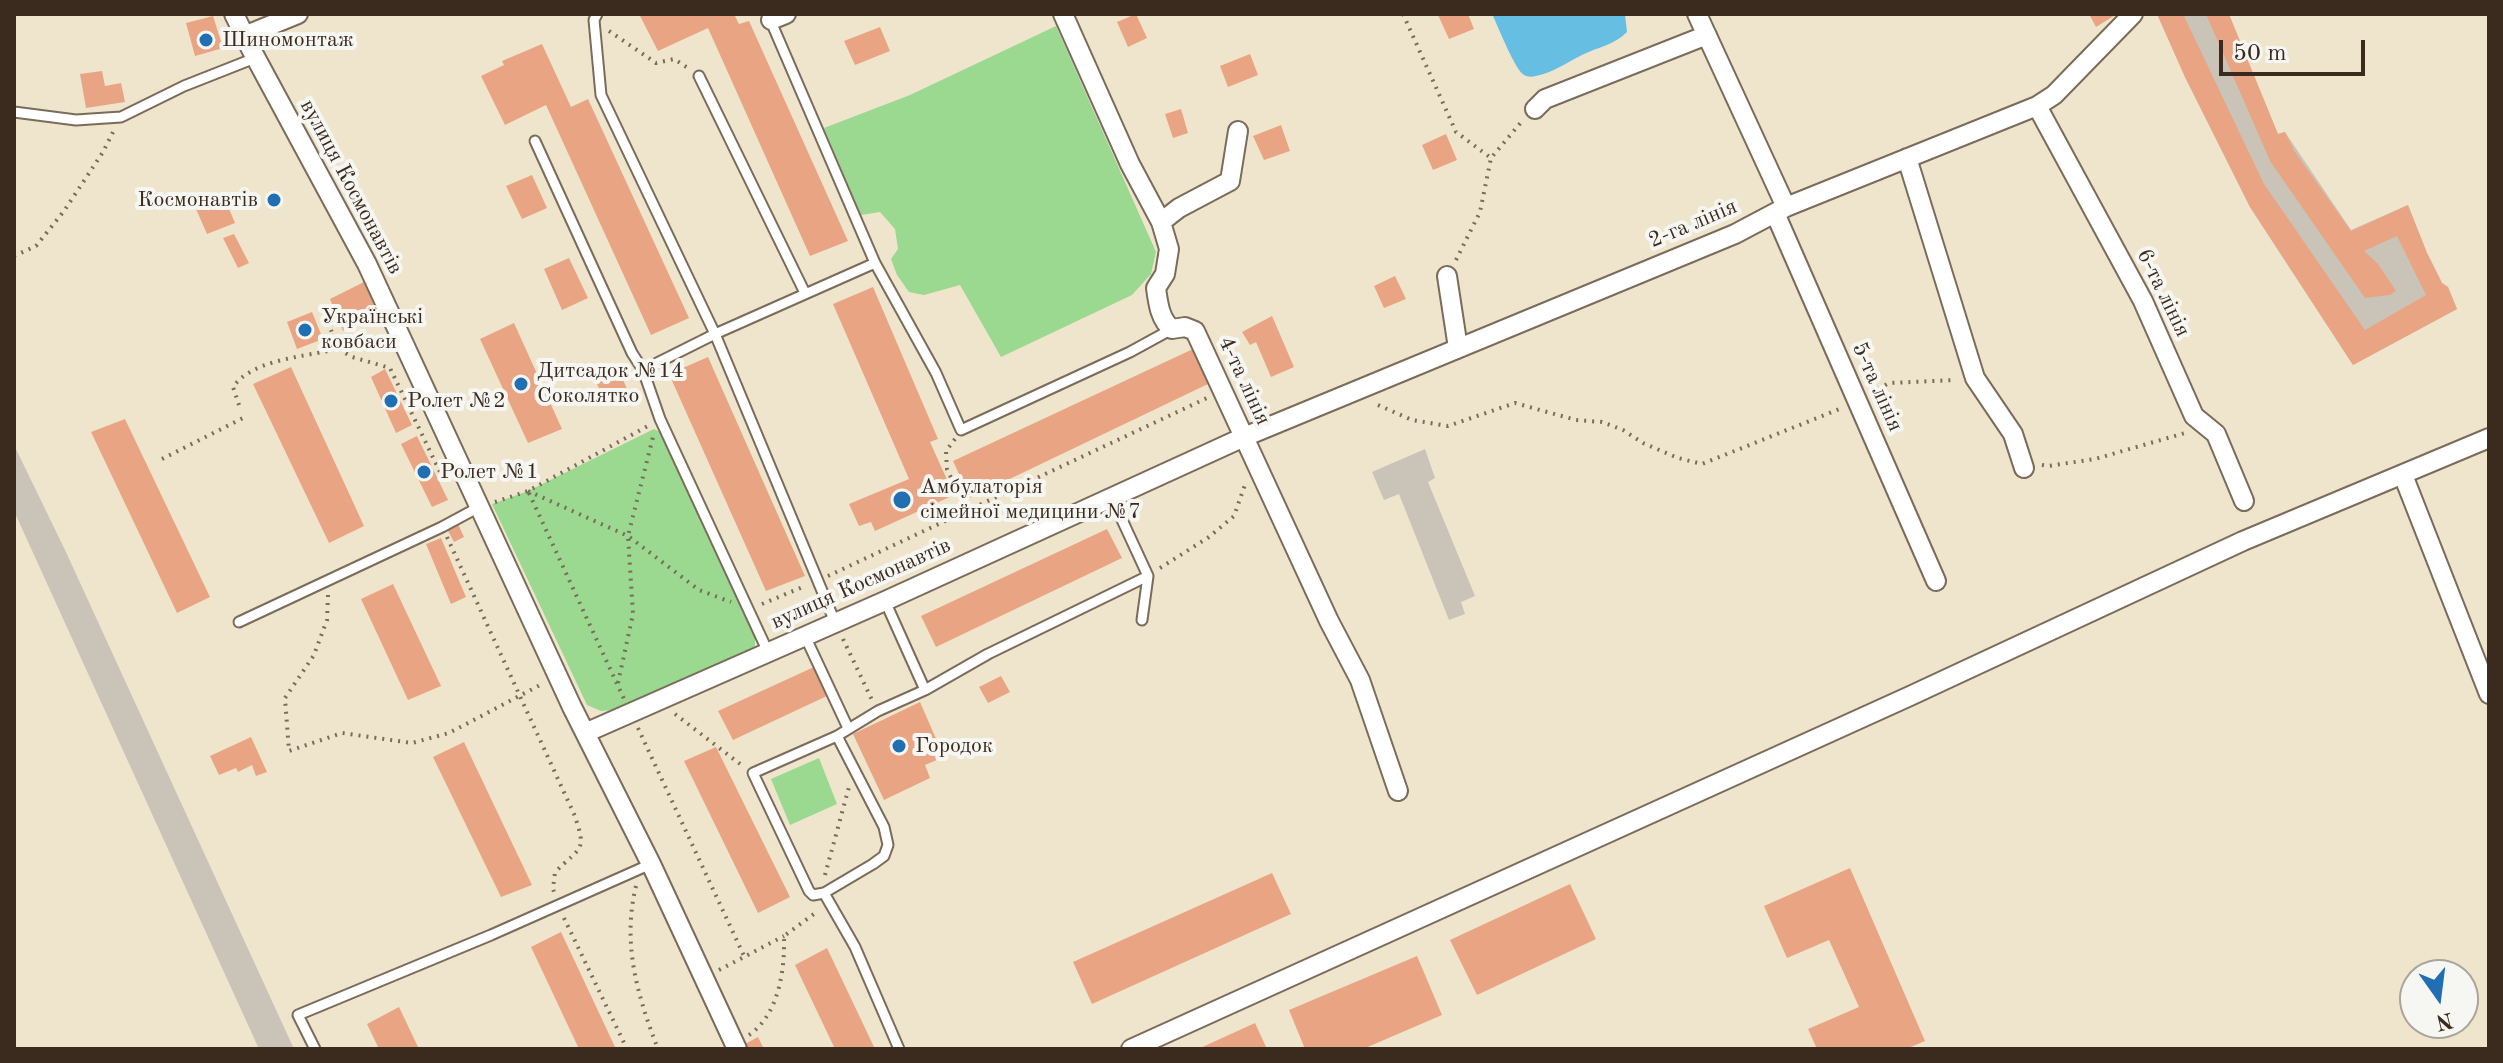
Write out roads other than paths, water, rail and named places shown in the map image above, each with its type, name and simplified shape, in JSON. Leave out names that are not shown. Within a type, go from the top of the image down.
[{"type":"street","name":"вулиця Космонавтів","points":[[234,14],[367,264],[646,866],[704,977],[736,1047]]},
{"type":"street","points":[[244,36],[298,14]]},
{"type":"street","points":[[1063,14],[1130,164],[1161,222],[1169,249],[1165,274],[1156,288],[1158,305],[1172,329]]},
{"type":"street","name":"5-та лінія","points":[[1697,14],[1856,399],[1936,581]]},
{"type":"street","name":"2-га лінія","points":[[1244,437],[1735,234],[1780,210],[2037,106],[2054,95],[2133,14]]},
{"type":"street","points":[[1535,109],[1545,99],[1707,35]]},
{"type":"street","name":"6-та лінія","points":[[2037,106],[2143,301],[2194,416],[2216,434],[2244,501]]},
{"type":"street","points":[[1161,222],[1179,208],[1230,181],[1238,131]]},
{"type":"street","points":[[1907,158],[1975,378],[2013,434],[2022,463]]},
{"type":"street","points":[[1447,276],[1458,348]]},
{"type":"street","name":"4-та лінія","points":[[1172,329],[1185,327],[1195,331],[1329,621],[1360,680],[1398,791]]},
{"type":"street","name":"вулиця Космонавтів","points":[[585,733],[885,601],[1244,437]]},
{"type":"street","points":[[1131,1049],[1910,696],[2243,541],[2489,438]]},
{"type":"street","points":[[2403,475],[2489,694]]},
{"type":"lane","points":[[775,16],[875,263],[936,373],[961,430],[1130,352],[1172,329]]},
{"type":"lane","points":[[596,17],[601,95],[715,334],[835,622]]},
{"type":"lane","points":[[14,112],[76,120],[121,117],[184,86],[255,58]]},
{"type":"lane","points":[[699,76],[805,293]]},
{"type":"lane","points":[[535,141],[632,353],[643,370],[660,419],[768,652]]},
{"type":"lane","points":[[643,370],[715,334],[875,263]]},
{"type":"lane","points":[[1111,496],[1148,576],[1142,620]]},
{"type":"lane","points":[[239,622],[481,506]]},
{"type":"lane","points":[[837,736],[884,827],[888,845],[884,856],[873,864],[822,894],[813,895],[753,773],[837,736],[878,711],[925,690],[988,654],[1148,576]]},
{"type":"lane","points":[[885,601],[925,690]]},
{"type":"lane","points":[[805,636],[848,728]]},
{"type":"lane","points":[[315,1049],[298,1015],[646,866]]},
{"type":"lane","points":[[822,894],[855,947],[899,1049]]},
{"type":"water","points":[[1492,14],[1625,14],[1627,32],[1554,70],[1528,76],[1516,65]]},
{"type":"place","name":"Шиномонтаж","points":[[206,40]]},
{"type":"place","name":"Космонавтів","points":[[274,200]]},
{"type":"place","name":"Українські ковбаси","points":[[305,330]]},
{"type":"place","name":"Дитсадок №14 Соколятко","points":[[521,384]]},
{"type":"place","name":"Ролет №2","points":[[391,401]]},
{"type":"place","name":"Ролет №1","points":[[424,472]]},
{"type":"place","name":"Амбулаторія сімейної медицини №7","points":[[902,500]]},
{"type":"place","name":"Городок","points":[[899,746]]}]
